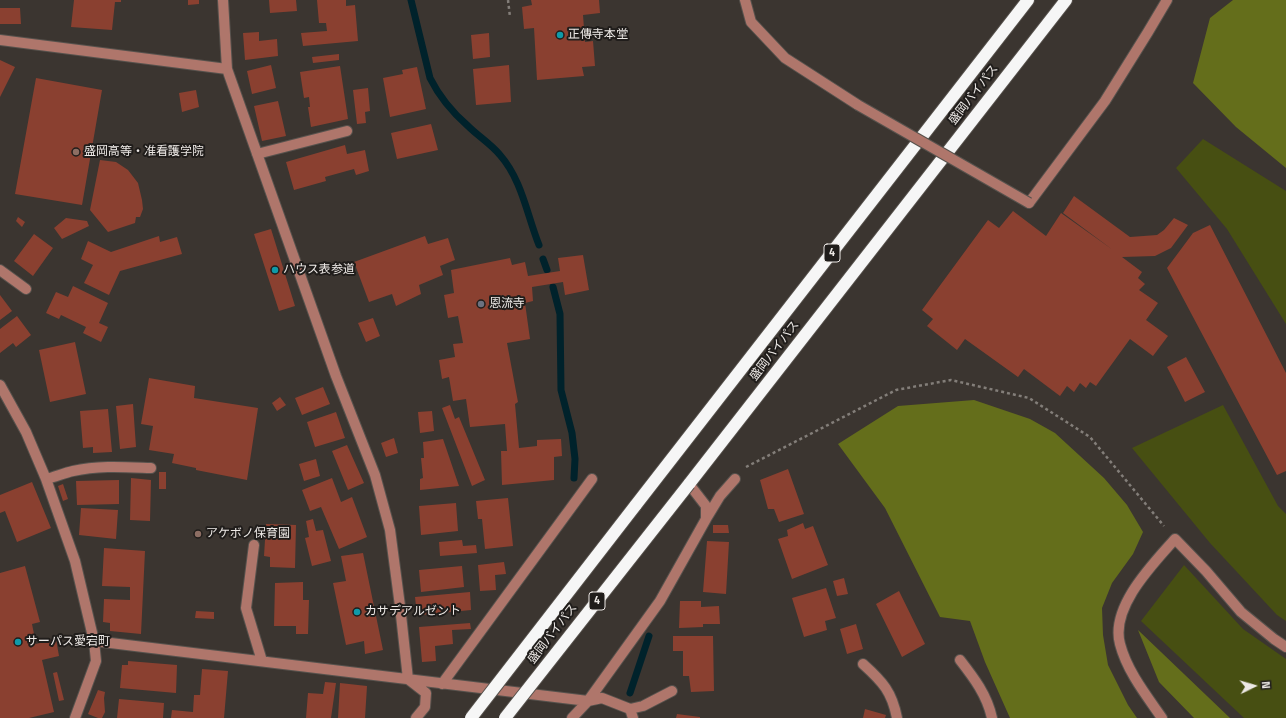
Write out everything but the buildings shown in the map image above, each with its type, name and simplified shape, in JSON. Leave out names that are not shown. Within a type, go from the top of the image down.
[{"type":"highway","name":"盛岡バイパス","points":[[471,718],[1028,0]]},
{"type":"highway","name":"盛岡バイパス","points":[[505,718],[1066,0]]},
{"type":"street","points":[[223,0],[227,69],[336,376],[376,476],[390,530],[408,679],[426,693],[425,707],[416,718]]},
{"type":"street","points":[[744,0],[751,22],[786,58],[858,105],[1029,203],[1104,101],[1167,0]]},
{"type":"street","points":[[0,40],[227,69]]},
{"type":"street","points":[[257,154],[347,131]]},
{"type":"street","points":[[0,270],[26,289]]},
{"type":"street","points":[[0,385],[26,432],[46,479],[74,561],[94,641],[96,661],[76,718]]},
{"type":"street","points":[[46,479],[73,471],[96,468],[118,466],[151,468]]},
{"type":"street","points":[[442,684],[592,478]]},
{"type":"street","points":[[572,718],[588,701],[660,601],[720,496],[735,479]]},
{"type":"street","points":[[689,484],[706,506],[706,519]]},
{"type":"street","points":[[1162,718],[1132,673],[1124,658],[1119,642],[1119,623],[1124,606],[1144,575],[1174,539],[1206,571],[1241,612],[1286,647]]},
{"type":"street","points":[[254,545],[246,608],[262,661]]},
{"type":"street","points":[[94,641],[588,701],[602,698],[632,713],[672,691]]},
{"type":"street","points":[[960,660],[975,679],[984,694],[992,718]]},
{"type":"street","points":[[863,664],[879,678],[886,688],[893,700],[898,718]]},
{"type":"path","points":[[508,0],[510,17]]},
{"type":"path","points":[[747,466],[896,390],[951,380],[1029,398],[1090,437],[1174,539]]},
{"type":"green space","points":[[1233,0],[1286,0],[1286,168],[1236,127],[1193,83],[1210,18]]},
{"type":"green space","points":[[1203,139],[1286,191],[1286,324],[1227,229],[1176,168]]},
{"type":"green space","points":[[974,400],[1030,419],[1055,433],[1104,478],[1127,505],[1143,532],[1133,554],[1112,583],[1102,608],[1103,635],[1108,665],[1128,705],[1137,718],[1010,718],[985,662],[970,621],[940,617],[885,508],[838,444],[898,406]]},
{"type":"green space","points":[[1223,405],[1278,506],[1286,514],[1286,621],[1277,615],[1210,543],[1132,448]]},
{"type":"green space","points":[[1184,565],[1243,629],[1286,659],[1286,718],[1244,718],[1141,621]]},
{"type":"green space","points":[[1138,630],[1230,718],[1194,718],[1159,682]]},
{"type":"waterway","points":[[411,0],[430,78],[442,98],[452,110],[462,121],[489,144],[508,165],[519,187],[539,245]]},
{"type":"waterway","points":[[543,259],[547,270]]},
{"type":"waterway","points":[[553,287],[560,314],[561,390],[572,433],[575,459],[574,478]]},
{"type":"waterway","points":[[630,693],[649,636]]},
{"type":"place","name":"正傳寺本堂","points":[[560,35]]},
{"type":"place","name":"盛岡高等・准看護学院","points":[[76,152]]},
{"type":"place","name":"ハウス表参道","points":[[275,270]]},
{"type":"place","name":"恩流寺","points":[[481,304]]},
{"type":"place","name":"アケボノ保育園","points":[[198,534]]},
{"type":"place","name":"カサデアルゼント","points":[[357,612]]},
{"type":"place","name":"サーパス愛宕町","points":[[18,642]]}]
